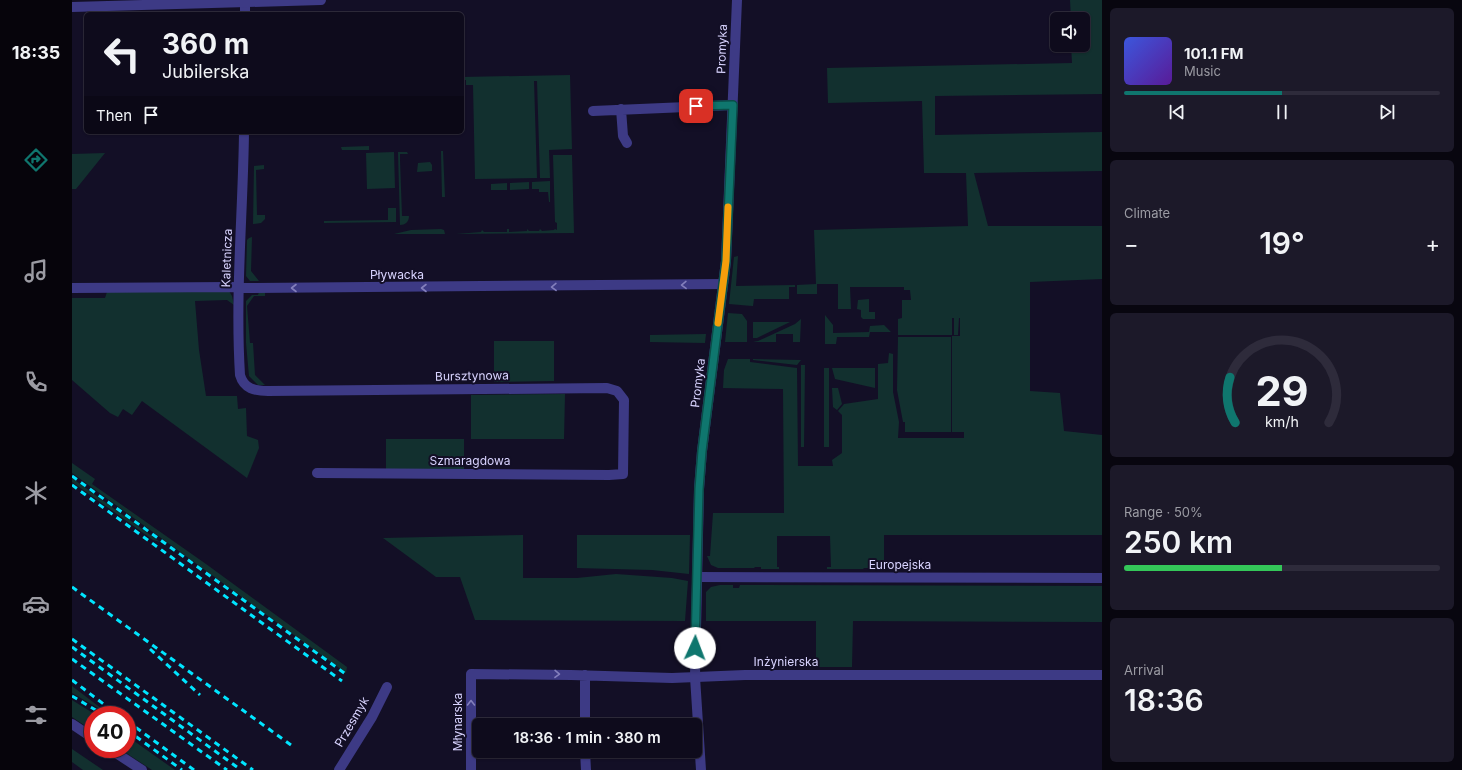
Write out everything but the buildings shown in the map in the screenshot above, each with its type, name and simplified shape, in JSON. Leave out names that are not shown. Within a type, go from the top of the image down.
[{"type":"street","points":[[72,7],[87,10],[245,1],[321,0]]},
{"type":"street","name":"Promyka","points":[[701,770],[695,677],[699,489],[702,451],[726,261],[737,0]]},
{"type":"street","points":[[245,1],[245,12]]},
{"type":"street","points":[[593,111],[733,105]]},
{"type":"street","points":[[622,110],[623,136],[628,143]]},
{"type":"street","name":"Kaletnicza","points":[[244,134],[238,288],[238,346],[240,375],[244,384]]},
{"type":"street","name":"Pływacka","points":[[72,288],[467,287],[723,284]]},
{"type":"street","name":"Bursztynowa","points":[[244,384],[253,390],[263,391],[612,389],[617,391],[624,400],[623,474]]},
{"type":"street","name":"Szmaragdowa","points":[[317,473],[623,474]]},
{"type":"street","name":"Europejska","points":[[698,577],[1102,578]]},
{"type":"street","name":"Inżynierska","points":[[471,674],[695,677],[745,675],[1102,675]]},
{"type":"street","name":"Młynarska","points":[[471,674],[471,770]]},
{"type":"street","points":[[585,675],[585,718]]},
{"type":"street","name":"Przesmyk","points":[[339,770],[372,717],[387,687]]},
{"type":"street","points":[[72,724],[84,732]]},
{"type":"street","points":[[124,758],[142,770]]},
{"type":"street","points":[[585,758],[586,770]]},
{"type":"green space","points":[[1070,0],[1102,0],[1102,94],[935,96],[935,135],[1102,132],[1102,171],[974,173],[988,226],[1102,226],[1102,279],[1030,282],[1030,391],[1060,393],[1064,431],[1102,435],[1102,535],[884,535],[884,568],[921,568],[921,570],[870,568],[827,569],[827,567],[831,567],[830,536],[777,536],[777,567],[779,567],[779,569],[761,569],[761,567],[718,568],[711,565],[707,556],[710,556],[713,513],[784,513],[783,389],[723,388],[724,370],[728,359],[750,359],[750,362],[797,368],[798,466],[833,466],[832,460],[842,453],[842,415],[838,411],[844,404],[878,399],[878,364],[888,363],[889,353],[893,354],[893,392],[899,422],[898,438],[964,438],[964,432],[952,432],[952,336],[960,336],[960,318],[958,335],[954,335],[954,318],[952,318],[952,335],[898,335],[898,319],[902,318],[902,300],[911,300],[910,290],[904,290],[904,287],[850,287],[851,309],[838,309],[838,284],[817,284],[817,294],[797,294],[797,285],[816,284],[814,230],[968,226],[966,173],[924,173],[922,101],[828,103],[827,68],[1072,63],[1071,52],[1090,52],[1090,12],[1071,12]]},
{"type":"green space","points":[[570,75],[572,149],[549,150],[550,178],[540,178],[537,81],[534,81],[537,178],[475,179],[473,85],[466,85],[466,80],[464,80],[464,77]]},
{"type":"green space","points":[[369,146],[369,150],[342,150],[341,147]]},
{"type":"green space","points":[[441,151],[443,151],[445,197],[442,197]]},
{"type":"green space","points":[[394,152],[395,188],[367,189],[366,153]]},
{"type":"green space","points":[[398,152],[407,152],[408,154],[400,154],[400,160],[402,216],[409,216],[409,218],[406,223],[400,225]]},
{"type":"green space","points":[[105,153],[76,189],[72,189],[72,154]]},
{"type":"green space","points":[[553,155],[572,155],[574,233],[456,234],[481,232],[482,230],[484,232],[507,232],[507,229],[509,229],[509,232],[527,231],[527,229],[529,231],[539,231],[540,229],[542,231],[557,230],[557,223],[555,222]]},
{"type":"green space","points":[[430,162],[432,165],[432,171],[417,172],[418,163]]},
{"type":"green space","points":[[264,165],[264,169],[256,170],[257,215],[265,215],[265,219],[261,223],[253,224],[254,166]]},
{"type":"green space","points":[[550,181],[549,202],[548,192],[539,192],[539,189],[532,189],[532,182]]},
{"type":"green space","points":[[529,182],[529,189],[510,190],[510,183]]},
{"type":"green space","points":[[507,183],[507,190],[491,190],[491,184]]},
{"type":"green space","points":[[388,208],[396,208],[396,222],[324,223],[324,221],[388,220]]},
{"type":"green space","points":[[411,230],[444,230],[445,234],[394,234]]},
{"type":"green space","points":[[252,237],[251,271],[259,281],[250,281],[246,276],[247,240]]},
{"type":"green space","points":[[738,256],[736,286],[795,285],[795,287],[789,287],[789,299],[754,299],[753,306],[729,304],[734,257]]},
{"type":"green space","points":[[223,260],[231,261],[230,274],[223,274]]},
{"type":"green space","points":[[229,291],[234,305],[227,300],[195,301],[199,350],[206,396],[237,396],[238,409],[246,408],[247,436],[258,440],[259,448],[247,478],[142,401],[132,415],[123,409],[118,417],[110,413],[72,380],[72,298],[105,298],[107,292]]},
{"type":"green space","points":[[259,292],[265,292],[265,296],[254,296],[247,306],[250,343],[253,343],[255,375],[265,385],[258,385],[249,376],[246,343],[246,301],[252,295],[258,295]]},
{"type":"green space","points":[[869,299],[869,312],[875,312],[875,319],[863,319],[861,317],[861,310],[857,309],[858,300]]},
{"type":"green space","points":[[728,313],[742,314],[747,321],[747,342],[725,342]]},
{"type":"green space","points":[[825,315],[833,325],[833,333],[869,332],[870,326],[884,325],[891,332],[870,332],[869,337],[837,337],[836,344],[825,344]]},
{"type":"green space","points":[[801,319],[800,342],[793,342],[793,334],[776,334],[776,342],[753,342],[795,324]]},
{"type":"green space","points":[[753,322],[790,322],[757,338],[753,338]]},
{"type":"green space","points":[[706,334],[705,343],[650,342],[650,335]]},
{"type":"green space","points":[[898,337],[951,337],[951,432],[905,432],[905,422],[903,422],[897,390]]},
{"type":"green space","points":[[494,341],[554,341],[554,381],[494,382]]},
{"type":"green space","points":[[753,359],[801,360],[797,365]]},
{"type":"green space","points":[[801,365],[805,365],[804,447],[801,447]]},
{"type":"green space","points":[[824,368],[829,368],[829,447],[824,447]]},
{"type":"green space","points":[[832,368],[875,368],[875,388],[835,379]]},
{"type":"green space","points":[[832,388],[838,388],[842,404],[837,410],[833,407]]},
{"type":"green space","points":[[565,394],[564,439],[471,439],[471,395]]},
{"type":"green space","points":[[386,439],[464,439],[464,470],[386,470]]},
{"type":"green space","points":[[72,463],[95,479],[92,484],[206,564],[347,667],[346,673],[72,473]]},
{"type":"green space","points":[[72,478],[160,542],[153,540],[72,482]]},
{"type":"green space","points":[[523,535],[523,578],[577,578],[616,574],[672,578],[688,581],[685,621],[475,620],[460,577],[436,577],[383,538]]},
{"type":"green space","points":[[577,535],[690,535],[689,574],[652,570],[577,568]]},
{"type":"green space","points":[[733,585],[733,588],[739,588],[740,585],[1102,586],[1102,622],[853,621],[852,667],[816,667],[816,621],[706,621],[706,592],[711,587]]},
{"type":"green space","points":[[72,686],[98,706],[94,706],[72,693]]},
{"type":"green space","points":[[72,700],[84,708],[84,725],[72,717]]},
{"type":"green space","points":[[136,742],[175,770],[152,770],[134,758],[136,758]]},
{"type":"green space","points":[[72,749],[103,770],[83,770],[72,762]]},
{"type":"railway","points":[[72,476],[347,675]]},
{"type":"railway","points":[[72,485],[342,681]]},
{"type":"railway","points":[[72,587],[291,745]]},
{"type":"railway","points":[[72,639],[253,770]]},
{"type":"railway","points":[[72,647],[241,770]]},
{"type":"railway","points":[[150,649],[200,695]]},
{"type":"railway","points":[[72,659],[227,770]]},
{"type":"railway","points":[[72,680],[106,706]]},
{"type":"railway","points":[[72,696],[89,706]]},
{"type":"railway","points":[[136,728],[194,770]]},
{"type":"railway","points":[[136,737],[182,770]]},
{"type":"slow traffic","points":[[718,323],[726,261],[728,207]]},
{"type":"route","points":[[695,648],[698,577],[699,489],[702,451],[726,261],[733,105],[696,106]]}]
